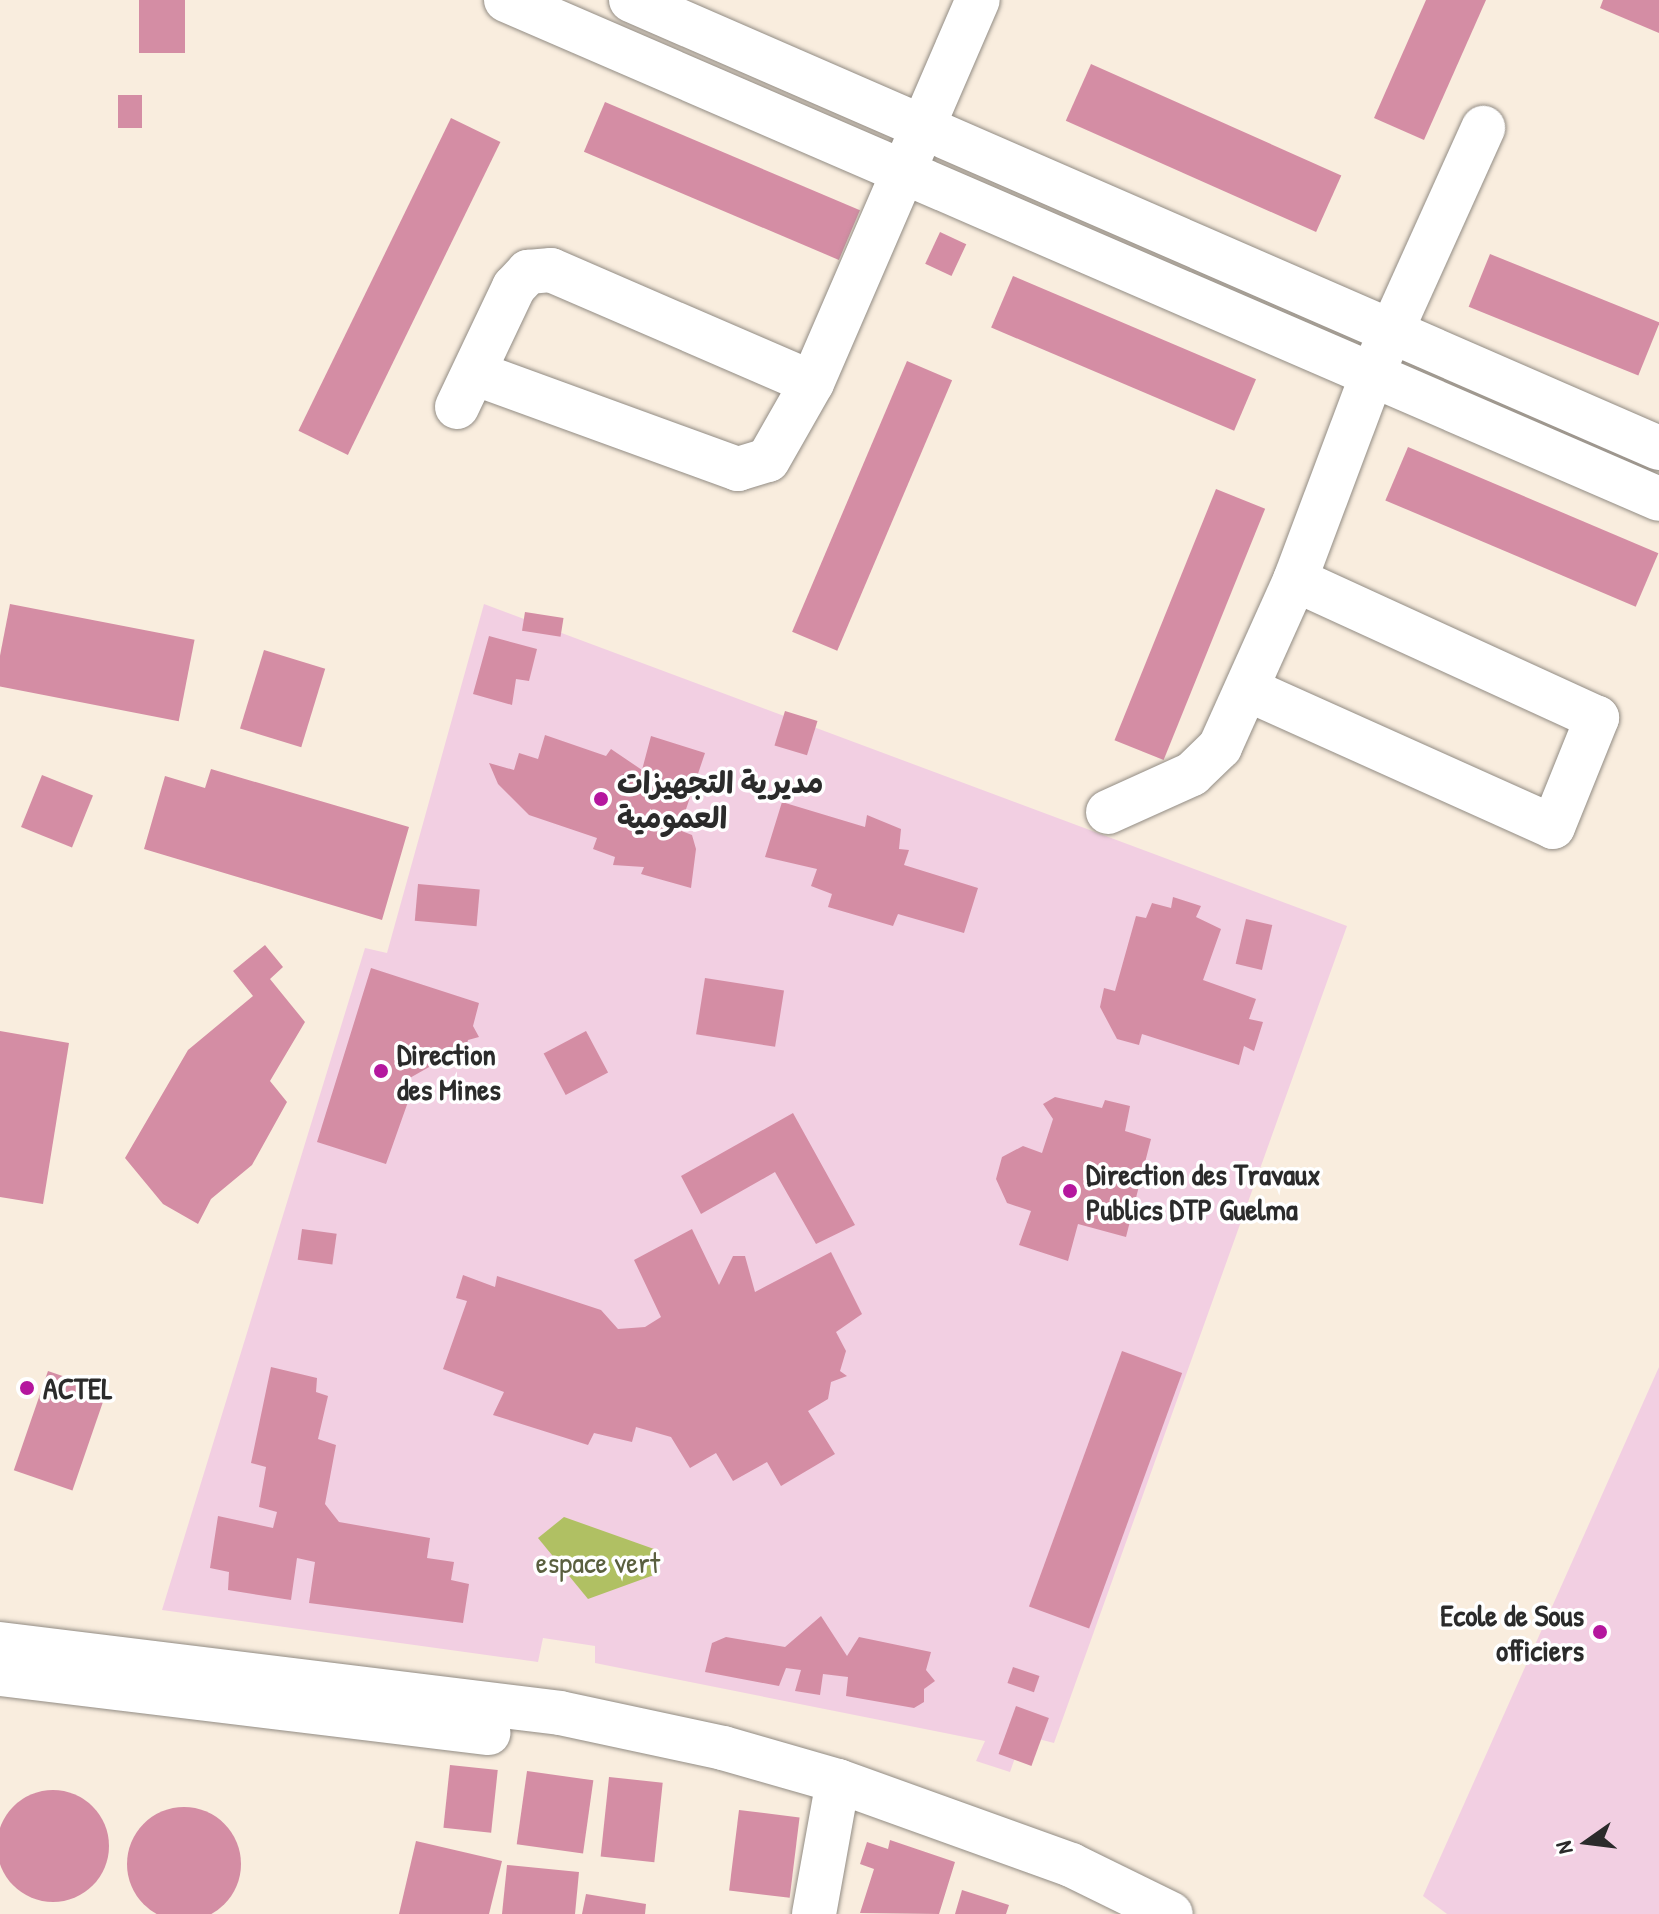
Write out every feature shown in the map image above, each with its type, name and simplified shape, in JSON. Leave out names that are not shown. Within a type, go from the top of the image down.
[{"type":"street","points":[[506,0],[1373,372],[1659,499]]},
{"type":"street","points":[[631,0],[1659,448]]},
{"type":"street","points":[[812,383],[551,270],[528,272],[514,287],[465,390],[738,469],[768,460],[812,383],[978,0]]},
{"type":"street","points":[[1108,812],[1192,774],[1220,747],[1251,691],[1373,372],[1483,128]]},
{"type":"street","points":[[1251,691],[1553,827],[1597,718],[1295,580]]},
{"type":"street","points":[[0,1616],[476,1679],[522,1691],[560,1713]]},
{"type":"street","points":[[0,1644],[560,1713],[838,1781],[1071,1865],[1171,1914]]},
{"type":"street","points":[[0,1674],[505,1734],[537,1731],[560,1713]]},
{"type":"street","points":[[814,1914],[838,1781]]},
{"type":"shaded area","points":[[484,604],[1347,926],[1054,1743],[1023,1735],[1010,1772],[976,1761],[985,1741],[595,1663],[595,1646],[543,1638],[538,1662],[162,1610],[365,948],[387,953]]},
{"type":"shaded area","name":"Ecole de Sous officiers","points":[[1659,1367],[1659,1914],[1447,1914],[1423,1896]]},
{"type":"green space","name":"espace vert","points":[[564,1517],[654,1549],[654,1575],[588,1599],[538,1538]]},
{"type":"building","points":[[139,0],[185,0],[185,53],[139,53]]},
{"type":"building","points":[[1426,0],[1486,0],[1424,140],[1374,118]]},
{"type":"building","points":[[1603,0],[1659,0],[1659,33],[1600,8]]},
{"type":"building","points":[[1091,64],[1341,175],[1316,232],[1066,121]]},
{"type":"building","points":[[118,95],[142,95],[142,128],[118,128]]},
{"type":"building","points":[[605,102],[860,210],[839,260],[584,152]]},
{"type":"building","points":[[451,118],[500,142],[348,455],[298,431]]},
{"type":"building","points":[[940,232],[966,244],[951,276],[925,264]]},
{"type":"building","points":[[1490,254],[1659,322],[1638,375],[1469,307]]},
{"type":"building","points":[[1013,276],[1256,379],[1234,431],[991,328]]},
{"type":"building","points":[[907,361],[952,380],[837,651],[792,632]]},
{"type":"building","points":[[1408,447],[1658,553],[1636,607],[1385,500]]},
{"type":"building","points":[[1216,489],[1265,509],[1164,760],[1114,740]]},
{"type":"building","points":[[10,604],[195,640],[179,721],[0,687],[0,655]]},
{"type":"building","points":[[525,612],[564,618],[561,637],[522,631]]},
{"type":"building","points":[[489,636],[537,649],[529,681],[516,679],[512,705],[473,694]]},
{"type":"building","points":[[264,650],[325,669],[301,747],[240,728]]},
{"type":"building","points":[[785,711],[818,721],[807,755],[774,745]]},
{"type":"building","name":"مديرية التجهيزات العمومية","points":[[545,735],[606,756],[611,749],[642,770],[651,736],[705,753],[679,830],[692,835],[696,849],[691,888],[641,874],[644,867],[613,865],[615,857],[593,849],[597,838],[529,815],[498,784],[489,763],[514,770],[519,753],[538,759]]},
{"type":"building","points":[[211,769],[409,827],[382,920],[144,849],[165,776],[205,788]]},
{"type":"building","points":[[42,775],[93,796],[72,848],[21,827]]},
{"type":"building","points":[[782,802],[865,827],[867,815],[901,829],[899,849],[909,850],[904,865],[978,888],[964,933],[898,914],[893,926],[828,907],[832,894],[811,886],[817,869],[765,857]]},
{"type":"building","points":[[418,884],[480,889],[477,926],[415,921]]},
{"type":"building","points":[[1173,897],[1201,906],[1196,917],[1221,929],[1203,980],[1256,999],[1249,1019],[1263,1022],[1254,1051],[1244,1046],[1239,1065],[1142,1034],[1139,1045],[1117,1039],[1100,1007],[1104,988],[1115,991],[1136,916],[1146,918],[1152,903],[1171,908]]},
{"type":"building","points":[[1246,919],[1272,925],[1262,970],[1236,964]]},
{"type":"building","points":[[265,945],[283,967],[270,979],[305,1022],[270,1081],[287,1102],[252,1165],[211,1199],[198,1224],[163,1204],[125,1158],[188,1050],[253,996],[233,971]]},
{"type":"building","name":"Direction des Mines","points":[[371,968],[479,1003],[473,1026],[479,1037],[468,1040],[461,1063],[445,1058],[408,1079],[409,1099],[386,1164],[317,1142]]},
{"type":"building","points":[[705,978],[784,991],[775,1047],[696,1034]]},
{"type":"building","points":[[0,1031],[69,1043],[43,1204],[0,1197]]},
{"type":"building","points":[[586,1031],[608,1072],[566,1095],[544,1054]]},
{"type":"building","name":"Direction des Travaux Publics DTP Guelma","points":[[1055,1097],[1102,1108],[1105,1100],[1130,1106],[1125,1131],[1151,1139],[1126,1237],[1078,1224],[1068,1261],[1019,1245],[1031,1211],[1007,1203],[996,1179],[1002,1157],[1023,1146],[1042,1153],[1053,1119],[1043,1104]]},
{"type":"building","points":[[793,1113],[855,1225],[816,1244],[775,1172],[701,1214],[681,1176]]},
{"type":"building","points":[[302,1229],[337,1234],[332,1265],[298,1260]]},
{"type":"building","points":[[692,1229],[719,1285],[733,1256],[745,1256],[755,1292],[831,1252],[862,1314],[836,1332],[846,1351],[840,1371],[847,1376],[831,1382],[828,1399],[808,1411],[835,1454],[781,1486],[767,1462],[733,1481],[716,1453],[690,1468],[671,1437],[636,1427],[632,1442],[594,1433],[588,1445],[493,1415],[504,1392],[443,1369],[467,1301],[456,1298],[463,1275],[495,1287],[497,1276],[601,1310],[618,1329],[645,1327],[661,1317],[634,1260]]},
{"type":"building","points":[[1122,1351],[1182,1373],[1089,1628],[1029,1607]]},
{"type":"building","points":[[271,1367],[317,1378],[316,1392],[328,1396],[318,1439],[336,1445],[325,1504],[339,1522],[430,1538],[427,1558],[454,1562],[451,1580],[469,1584],[463,1623],[309,1603],[315,1562],[297,1558],[291,1600],[228,1590],[229,1572],[210,1568],[218,1516],[273,1528],[277,1512],[259,1507],[266,1467],[251,1463]]},
{"type":"building","points":[[48,1371],[107,1391],[72,1490],[14,1470]]},
{"type":"building","points":[[821,1616],[847,1656],[859,1637],[931,1652],[926,1670],[935,1681],[924,1689],[924,1702],[914,1708],[846,1696],[848,1677],[823,1674],[820,1695],[795,1691],[801,1670],[786,1668],[779,1686],[705,1672],[712,1643],[726,1637],[785,1647]]},
{"type":"building","points":[[1013,1667],[1039,1676],[1034,1692],[1007,1683]]},
{"type":"building","points":[[1016,1706],[1049,1718],[1031,1766],[999,1754]]},
{"type":"building","points":[[450,1765],[498,1770],[491,1833],[443,1828]]},
{"type":"building","points":[[527,1771],[593,1780],[583,1854],[517,1844]]},
{"type":"building","points":[[609,1777],[663,1783],[654,1862],[601,1857]]},
{"type":"building","points":[[53,1790],[74,1795],[92,1807],[104,1825],[109,1846],[104,1867],[92,1885],[74,1897],[53,1902],[32,1897],[14,1885],[2,1867],[-3,1846],[2,1825],[14,1807],[32,1795]]},
{"type":"building","points":[[184,1807],[206,1811],[224,1824],[237,1842],[241,1864],[237,1886],[224,1904],[206,1917],[184,1921],[162,1917],[144,1904],[131,1886],[127,1864],[131,1842],[144,1824],[162,1811]]},
{"type":"building","points":[[739,1810],[800,1817],[790,1898],[729,1890]]},
{"type":"building","points":[[890,1840],[955,1862],[939,1914],[860,1913],[874,1869],[860,1864],[867,1842],[888,1849]]},
{"type":"building","points":[[416,1841],[502,1861],[489,1914],[399,1914]]},
{"type":"building","points":[[507,1865],[579,1872],[575,1914],[502,1914]]},
{"type":"building","points":[[962,1890],[1009,1905],[1006,1914],[955,1914]]},
{"type":"building","points":[[586,1894],[646,1904],[645,1914],[582,1914]]},
{"type":"place","name":"مديرية التجهيزات العمومية","points":[[601,799]]},
{"type":"place","name":"Direction des Mines","points":[[381,1071]]},
{"type":"place","name":"Direction des Travaux Publics DTP Guelma","points":[[1070,1191]]},
{"type":"place","name":"ACTEL","points":[[27,1388]]},
{"type":"place","name":"Ecole de Sous officiers","points":[[1600,1632]]}]
